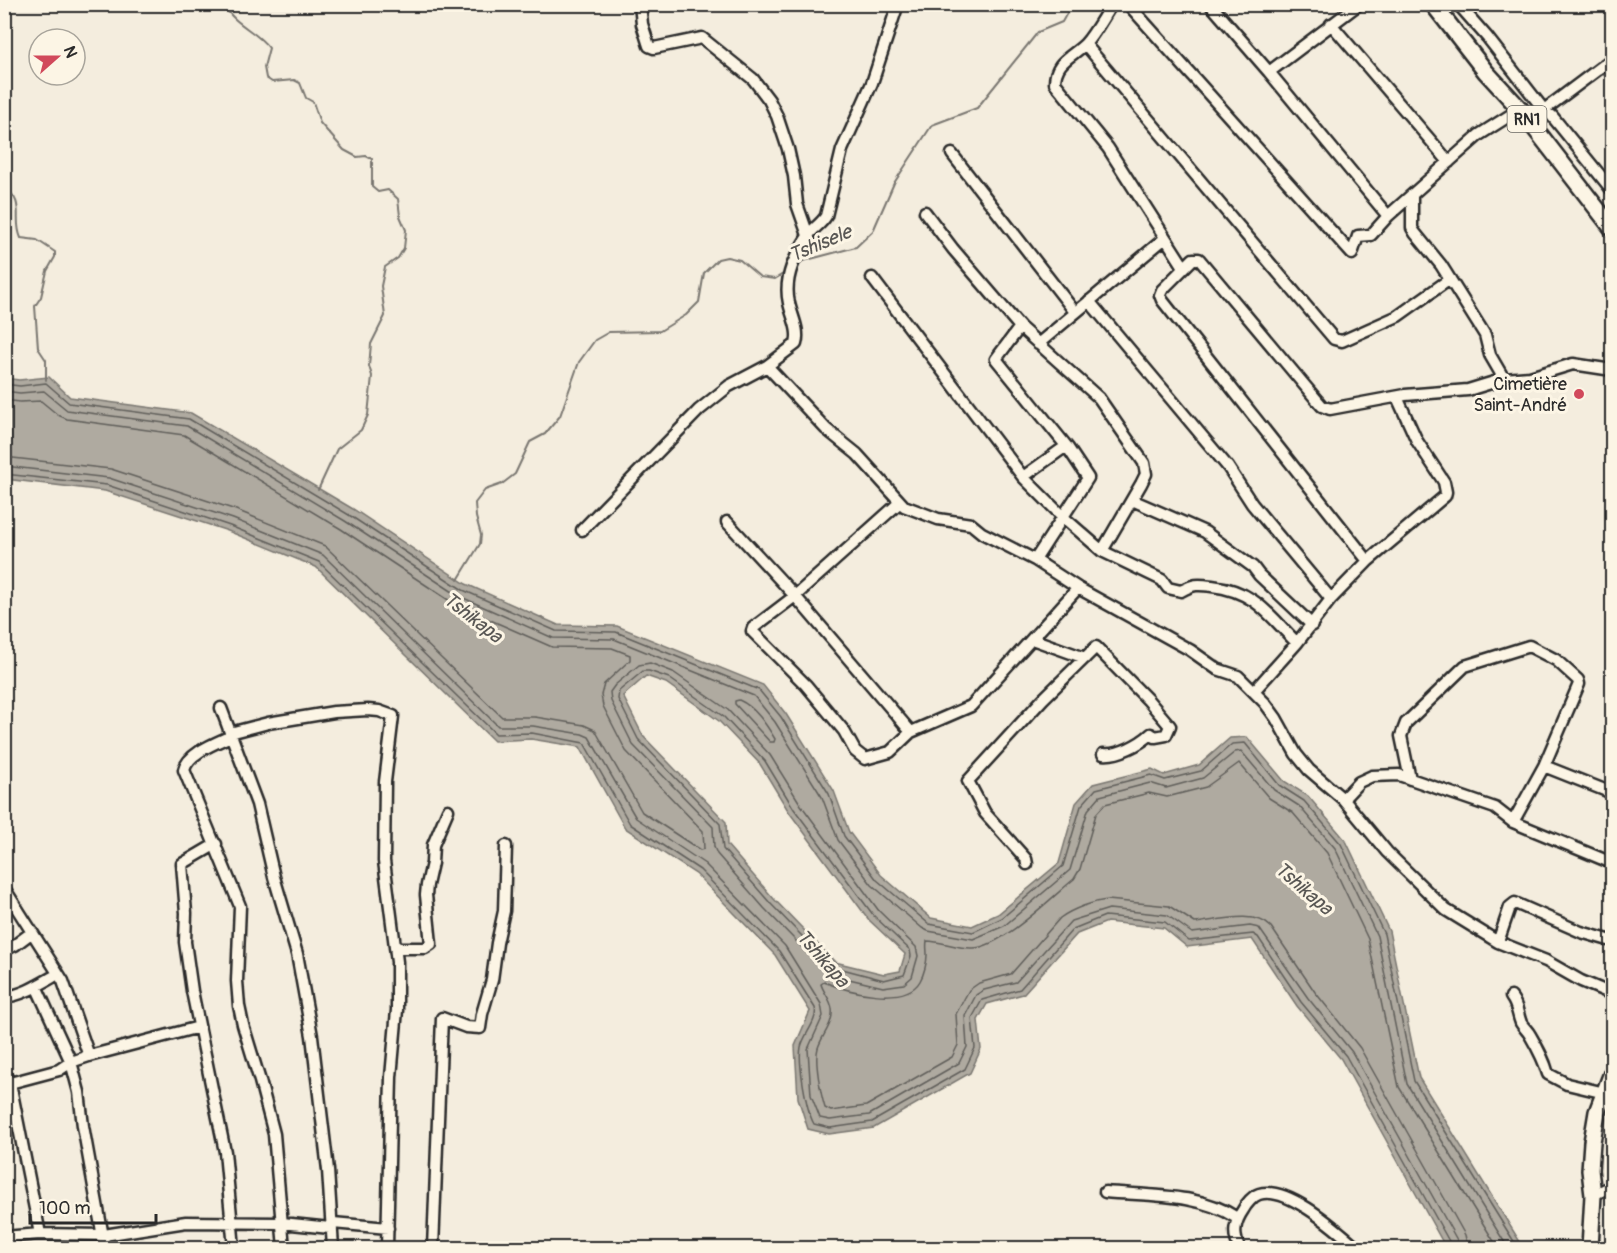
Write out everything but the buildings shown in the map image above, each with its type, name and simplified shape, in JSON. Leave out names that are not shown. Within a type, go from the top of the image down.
[{"type":"highway","name":"RN1","points":[[1433,4],[1486,72],[1520,109],[1612,228]]},
{"type":"highway","points":[[1590,1248],[1593,1195],[1590,1170],[1592,1143],[1597,1112],[1612,1073]]},
{"type":"street","points":[[640,4],[645,34],[650,46],[654,48],[702,38],[753,79],[769,100],[788,150],[794,176],[796,204],[809,238]]},
{"type":"street","points":[[582,530],[699,410],[729,386],[767,366],[796,344],[796,327],[788,291],[793,262],[811,232],[821,224],[826,216],[842,150],[872,83],[898,4]]},
{"type":"street","points":[[1112,4],[1085,44],[1060,63],[1054,83],[1108,148],[1184,267]]},
{"type":"street","points":[[1128,4],[1352,254],[1358,236],[1371,234],[1388,216],[1485,130],[1520,109]]},
{"type":"street","points":[[1269,72],[1359,4]]},
{"type":"street","points":[[1458,4],[1612,190]]},
{"type":"street","points":[[1214,6],[1388,216]]},
{"type":"street","points":[[1331,24],[1449,162]]},
{"type":"street","points":[[1085,44],[1334,339],[1342,341],[1398,316],[1450,279]]},
{"type":"street","points":[[1544,110],[1612,59]]},
{"type":"street","points":[[952,154],[1075,312]]},
{"type":"street","points":[[1412,196],[1414,233],[1441,265],[1485,335],[1490,355],[1504,379]]},
{"type":"street","points":[[925,212],[953,249],[1020,327],[1099,398],[1144,463],[1146,474],[1102,551]]},
{"type":"street","points":[[1038,344],[1164,238]]},
{"type":"street","points":[[1368,561],[1162,300],[1160,295],[1162,290],[1193,259],[1199,259],[1322,406],[1330,409],[1397,397],[1468,390],[1504,379],[1530,377],[1573,364],[1612,370]]},
{"type":"street","points":[[872,278],[1023,477],[1062,516],[1102,551],[1162,580],[1168,588],[1181,591],[1194,584],[1231,588],[1242,593],[1257,602],[1297,643]]},
{"type":"street","points":[[1089,301],[1228,467],[1252,504],[1331,599]]},
{"type":"street","points":[[1020,327],[996,359],[1068,448],[1088,478],[1035,560]]},
{"type":"street","points":[[767,366],[826,429],[857,454],[899,503],[938,519],[970,524],[981,533],[1035,560],[1078,588],[1190,650],[1217,669],[1238,676],[1254,691],[1276,718],[1296,754],[1309,770],[1343,799],[1387,852],[1446,910],[1497,942],[1545,961],[1581,981],[1612,994]]},
{"type":"street","points":[[1254,691],[1297,643],[1331,599],[1368,561],[1445,496],[1444,482],[1417,441],[1397,397]]},
{"type":"street","points":[[1023,477],[1062,449],[1068,448]]},
{"type":"street","points":[[1132,500],[1205,532],[1253,567],[1312,625]]},
{"type":"street","points":[[899,503],[795,596],[753,628],[753,633],[806,685],[844,731],[855,751],[865,759],[890,752],[911,732],[971,706],[1078,588]]},
{"type":"street","points":[[727,522],[795,596],[911,732]]},
{"type":"street","points":[[1032,639],[1085,658]]},
{"type":"street","points":[[1410,778],[1401,736],[1406,723],[1465,666],[1529,646],[1556,660],[1578,680],[1579,684],[1544,766],[1513,822]]},
{"type":"street","points":[[1027,864],[985,813],[968,781],[1043,699],[1096,647],[1170,726],[1166,735],[1155,737],[1151,734],[1142,742],[1111,755],[1103,754]]},
{"type":"street","points":[[221,708],[257,804],[274,877],[297,954],[312,1036],[333,1223],[333,1248]]},
{"type":"street","points":[[284,1248],[274,1134],[239,1006],[237,981],[240,906],[184,767],[209,747],[230,735],[268,723],[334,712],[368,710],[380,711],[393,716],[385,782],[384,861],[397,962],[398,1011],[390,1077],[387,1248]]},
{"type":"street","points":[[1544,766],[1612,793]]},
{"type":"street","points":[[1343,799],[1359,782],[1372,776],[1399,775],[1495,808],[1513,822],[1612,863]]},
{"type":"street","points":[[395,948],[425,948],[431,944],[427,885],[433,845],[448,810]]},
{"type":"street","points":[[216,844],[182,864],[186,913],[185,942],[199,1027],[225,1152],[234,1248]]},
{"type":"street","points":[[433,1248],[442,1018],[466,1027],[480,1028],[492,980],[504,911],[506,846]]},
{"type":"street","points":[[4,888],[58,974],[69,996],[89,1056]]},
{"type":"street","points":[[1497,942],[1510,907],[1515,903],[1581,932],[1612,941]]},
{"type":"street","points":[[4,950],[31,933]]},
{"type":"street","points":[[4,998],[36,986],[58,974]]},
{"type":"street","points":[[36,986],[71,1062],[79,1092],[105,1248]]},
{"type":"street","points":[[1511,997],[1517,1004],[1521,1023],[1531,1036],[1534,1045],[1539,1048],[1548,1074],[1567,1084],[1605,1093]]},
{"type":"street","points":[[40,1234],[7,1078],[59,1070],[71,1062],[89,1056],[199,1027]]},
{"type":"street","points":[[4,1124],[17,1122]]},
{"type":"street","points":[[1593,1195],[1612,1186]]},
{"type":"street","points":[[1105,1192],[1184,1198],[1224,1209],[1237,1218]]},
{"type":"street","points":[[1239,1248],[1234,1231],[1237,1218],[1247,1203],[1260,1194],[1276,1194],[1301,1203],[1358,1248]]},
{"type":"street","points":[[4,1237],[40,1234],[104,1235],[186,1222],[282,1224],[330,1228],[333,1223]]},
{"type":"street","points":[[333,1223],[388,1228]]},
{"type":"water","name":"Tshikapa","points":[[49,377],[70,397],[191,413],[353,509],[466,584],[558,625],[617,626],[763,685],[786,714],[834,791],[849,832],[881,875],[931,918],[972,926],[998,914],[1059,863],[1076,803],[1093,784],[1152,769],[1164,775],[1199,765],[1230,738],[1247,737],[1284,781],[1308,796],[1346,841],[1389,931],[1419,1078],[1520,1242],[1527,1248],[1446,1248],[1341,1059],[1297,1006],[1252,939],[1187,947],[1164,928],[1107,922],[1077,934],[1023,994],[987,1004],[978,1020],[981,1049],[970,1073],[874,1128],[829,1134],[808,1129],[798,1098],[795,1046],[810,1011],[775,955],[696,874],[625,828],[580,747],[531,739],[494,741],[316,567],[228,531],[105,491],[5,479],[5,378],[19,380]],"holes":[[[646,676],[666,683],[719,721],[760,764],[789,812],[869,920],[905,954],[900,971],[884,974],[835,962],[774,899],[727,845],[726,822],[643,736],[623,696]]]},
{"type":"waterway","points":[[224,4],[233,17],[258,36],[269,48],[264,67],[266,78],[272,82],[294,80],[300,83],[306,98],[313,102],[320,123],[344,150],[357,157],[366,156],[372,159],[372,187],[378,192],[388,190],[398,199],[400,216],[406,230],[404,248],[398,258],[385,267],[381,286],[385,316],[371,344],[369,366],[372,376],[368,415],[361,430],[337,449],[318,490]]},
{"type":"waterway","name":"Tshisele","points":[[798,264],[856,247],[873,231],[894,183],[932,125],[977,108],[1038,32],[1062,22],[1072,4]]},
{"type":"waterway","points":[[4,187],[15,199],[21,238],[37,240],[55,252],[55,257],[47,271],[41,297],[35,306],[38,348],[46,360],[46,380]]},
{"type":"waterway","name":"Tshisele","points":[[458,580],[480,544],[481,535],[475,503],[485,490],[502,484],[515,474],[530,442],[545,434],[560,416],[579,362],[595,340],[609,332],[660,331],[686,315],[699,302],[704,273],[718,259],[727,257],[740,260],[760,277],[775,279],[786,272]]},
{"type":"place","name":"Cimetière Saint-André","points":[[1579,394]]}]
